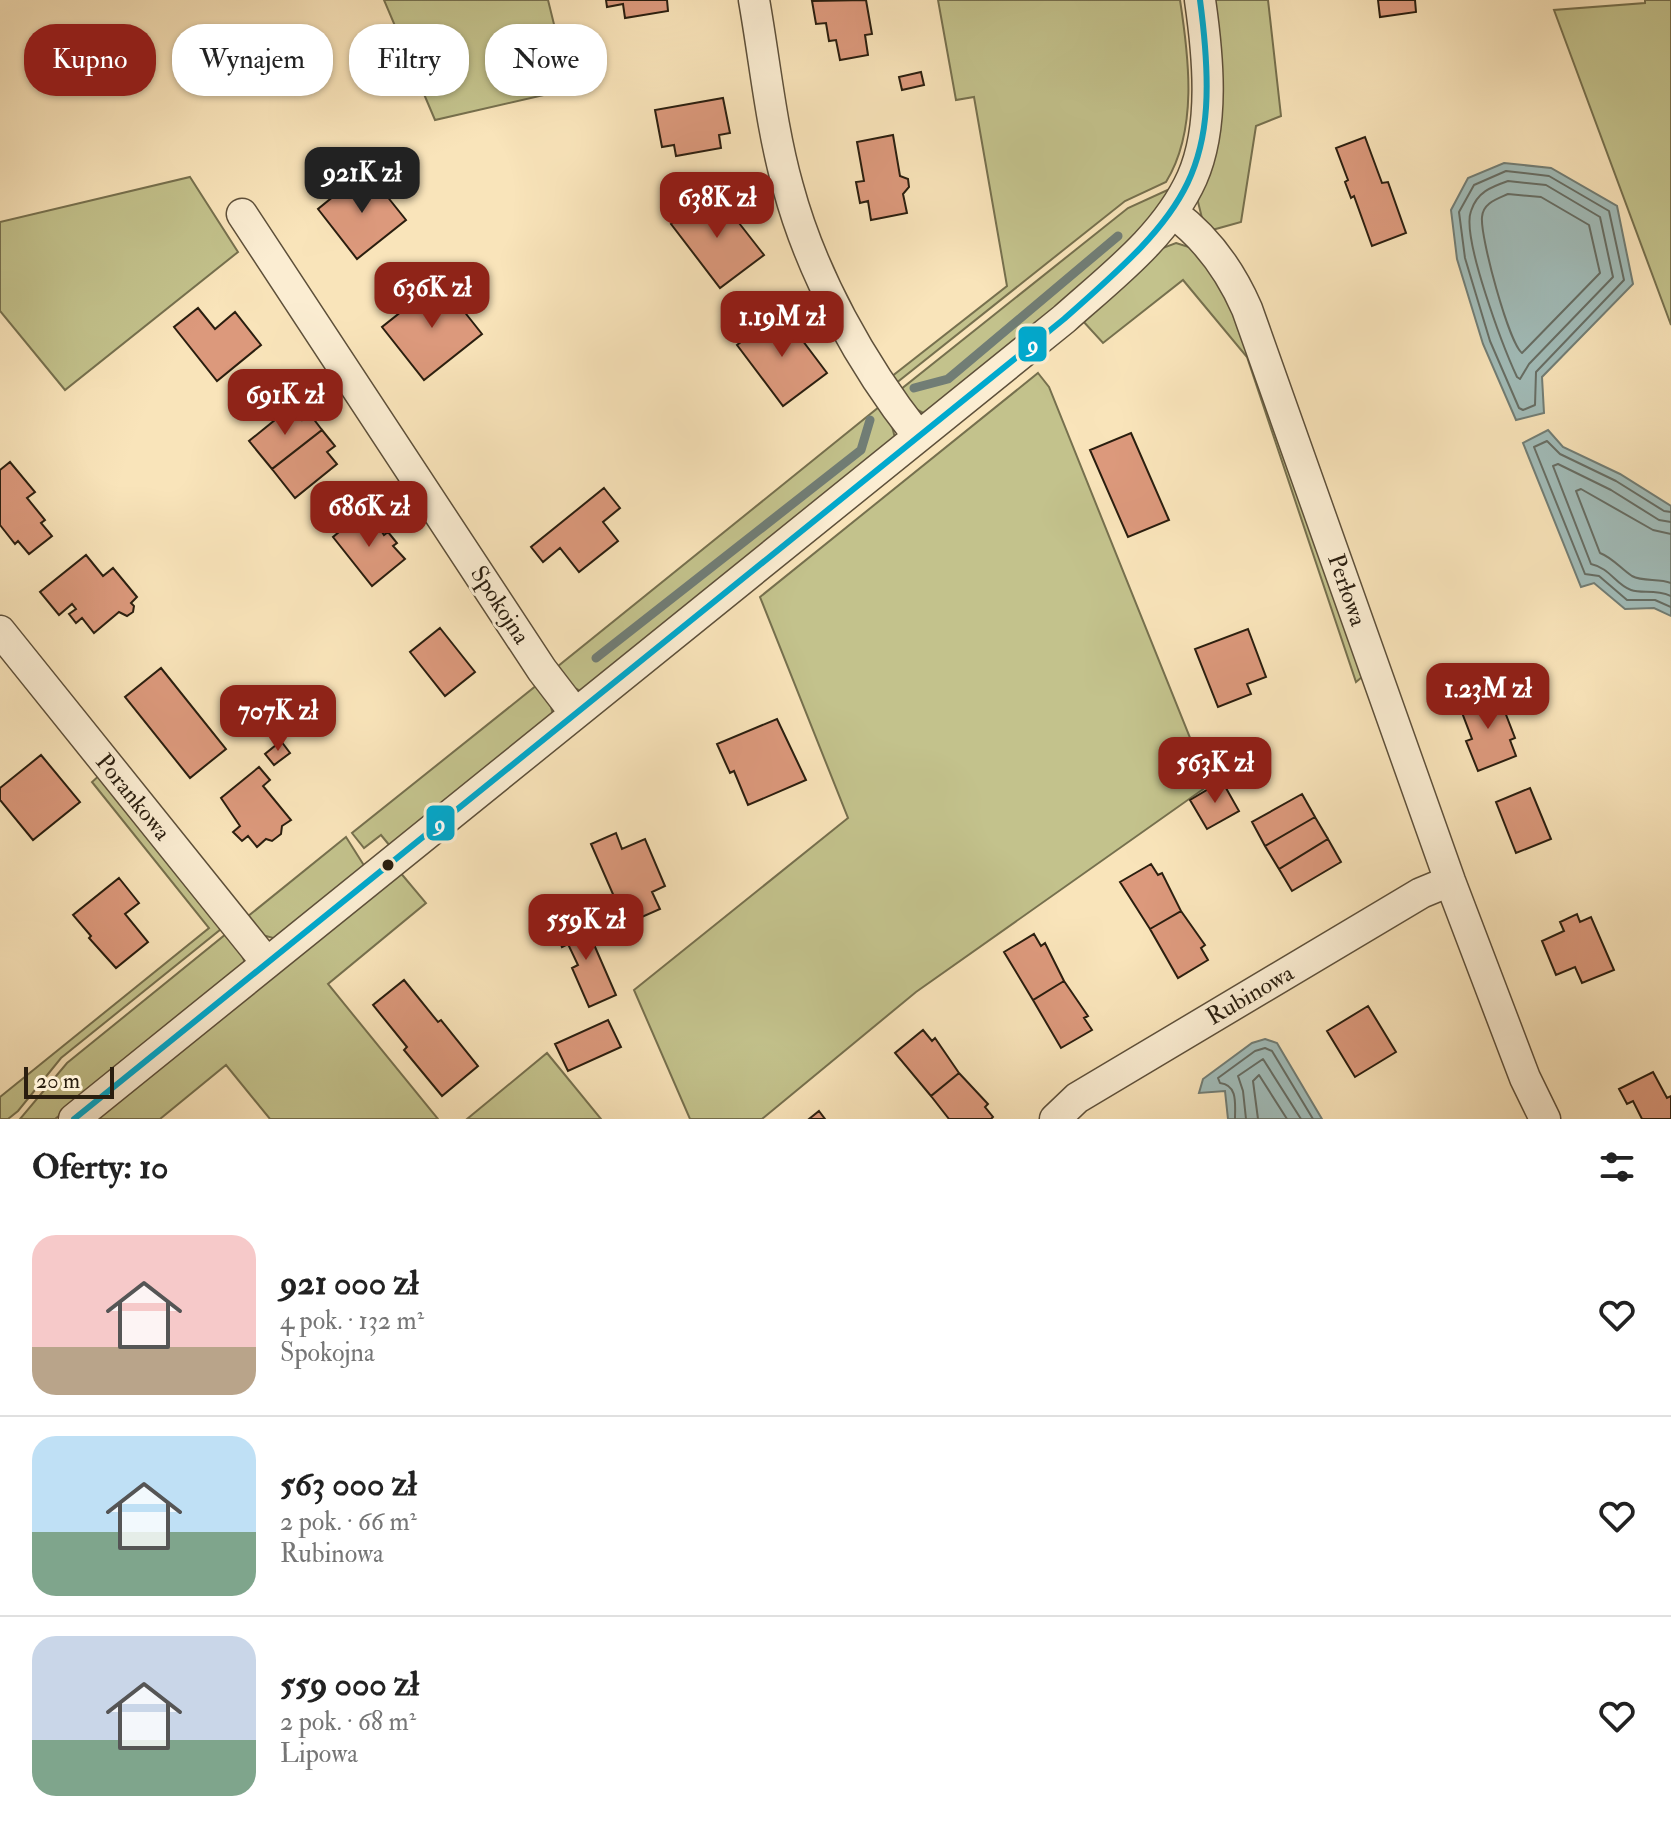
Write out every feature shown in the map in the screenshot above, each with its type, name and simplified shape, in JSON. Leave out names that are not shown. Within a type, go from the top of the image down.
[{"type":"street","points":[[754,0],[787,184],[809,252],[825,288],[885,393],[918,436]]},
{"type":"street","points":[[75,1119],[1064,319],[1138,252],[1173,213],[1193,176],[1206,114],[1207,68],[1200,0]]},
{"type":"street","name":"Perłowa","points":[[1173,213],[1224,264],[1247,309],[1450,881],[1525,1078],[1545,1119]]},
{"type":"street","name":"Spokojna","points":[[242,214],[542,670],[575,713]]},
{"type":"street","name":"Porankowa","points":[[0,631],[267,963]]},
{"type":"street","name":"Rubinowa","points":[[1055,1119],[1077,1098],[1193,1028],[1421,893],[1450,881]]},
{"type":"shaded area","points":[[384,0],[548,0],[554,24],[485,24],[485,96],[540,96],[435,120],[425,96],[469,96],[469,24],[394,24]]},
{"type":"shaded area","points":[[938,0],[1180,0],[1188,69],[1187,117],[1176,162],[1166,182],[1125,201],[895,384],[891,377],[1007,286],[974,97],[956,100]]},
{"type":"shaded area","points":[[1213,0],[1268,0],[1281,116],[1256,126],[1241,222],[1212,230],[1202,218],[1198,202]]},
{"type":"shaded area","points":[[1645,0],[1671,0],[1671,325],[1554,10],[1645,3]]},
{"type":"shaded area","points":[[190,177],[238,252],[65,390],[0,311],[0,222]]},
{"type":"shaded area","points":[[1172,188],[1130,243],[1057,307],[925,414],[914,408],[900,390],[1128,208]]},
{"type":"shaded area","points":[[1176,243],[1192,248],[1225,291],[1362,677],[1356,682],[1247,357],[1183,280],[1103,343],[1082,320],[1160,249]]},
{"type":"shaded area","points":[[1038,373],[1049,387],[1209,785],[916,992],[762,1119],[690,1119],[634,990],[848,818],[760,597]]},
{"type":"shaded area","points":[[879,407],[892,426],[895,438],[582,692],[571,686],[557,667]]},
{"type":"shaded area","points":[[537,685],[550,702],[553,715],[390,846],[381,835],[364,848],[352,833]]},
{"type":"shaded area","points":[[102,773],[221,929],[61,1058],[18,1111],[8,1119],[0,1119],[0,1097],[209,928],[92,782]]},
{"type":"shaded area","points":[[346,837],[365,867],[277,939],[262,935],[247,917]]},
{"type":"shaded area","points":[[399,871],[426,903],[328,984],[438,1119],[270,1119],[226,1065],[160,1119],[99,1119],[98,1116]]},
{"type":"shaded area","points":[[226,934],[246,965],[55,1119],[20,1119],[67,1063]]},
{"type":"shaded area","points":[[547,1053],[601,1119],[467,1119]]},
{"type":"water","points":[[1504,163],[1551,168],[1617,206],[1633,284],[1542,377],[1544,413],[1516,420],[1483,344],[1457,259],[1451,210],[1468,178]]},
{"type":"water","points":[[1548,430],[1563,447],[1620,474],[1671,506],[1671,616],[1654,608],[1625,609],[1594,583],[1581,587],[1523,443]]},
{"type":"water","points":[[1265,1039],[1277,1043],[1322,1119],[1228,1119],[1225,1091],[1199,1093],[1203,1079],[1252,1043]]},
{"type":"building","points":[[606,0],[667,0],[668,11],[625,18],[623,4],[607,7]]},
{"type":"building","points":[[866,0],[872,34],[865,35],[868,55],[840,60],[836,40],[829,41],[826,23],[816,24],[812,1]]},
{"type":"building","points":[[1378,0],[1415,0],[1416,12],[1380,17]]},
{"type":"building","points":[[921,72],[924,85],[902,90],[899,77]]},
{"type":"building","points":[[723,98],[730,133],[719,135],[721,148],[676,156],[674,145],[662,147],[655,110]]},
{"type":"building","points":[[893,135],[900,176],[908,179],[909,187],[903,194],[907,213],[871,220],[868,201],[860,203],[856,182],[864,181],[857,142]]},
{"type":"building","points":[[1365,137],[1382,183],[1388,182],[1406,233],[1372,246],[1354,196],[1351,198],[1345,182],[1348,180],[1336,148]]},
{"type":"building","points":[[366,170],[406,220],[357,259],[318,209]]},
{"type":"building","points":[[714,191],[764,255],[720,288],[671,224]]},
{"type":"building","points":[[440,281],[482,334],[424,380],[382,327]]},
{"type":"building","points":[[198,308],[215,329],[235,312],[261,345],[217,381],[174,327]]},
{"type":"building","points":[[781,312],[827,373],[783,406],[737,345]]},
{"type":"building","points":[[291,407],[302,420],[309,413],[322,430],[272,469],[249,441]]},
{"type":"building","points":[[322,430],[335,446],[327,452],[337,464],[295,498],[272,469]]},
{"type":"building","points":[[1131,433],[1169,520],[1128,537],[1090,450]]},
{"type":"building","points":[[10,462],[35,492],[27,498],[45,520],[41,523],[52,536],[29,554],[18,541],[15,544],[0,525],[0,470]]},
{"type":"building","points":[[604,488],[620,508],[603,522],[618,541],[579,572],[560,548],[543,562],[531,547]]},
{"type":"building","points":[[361,514],[376,533],[380,529],[384,535],[388,532],[397,543],[393,546],[405,559],[372,586],[333,537]]},
{"type":"building","points":[[86,555],[103,576],[113,568],[137,597],[131,603],[133,612],[127,616],[119,612],[94,633],[82,618],[76,623],[69,614],[76,609],[72,604],[59,615],[40,592]]},
{"type":"building","points":[[440,628],[475,672],[445,696],[410,652]]},
{"type":"building","points":[[1248,629],[1266,677],[1247,684],[1251,694],[1218,707],[1195,649]]},
{"type":"building","points":[[161,668],[226,749],[190,778],[125,697]]},
{"type":"building","points":[[1498,694],[1515,738],[1510,740],[1516,756],[1478,771],[1466,741],[1472,739],[1458,702],[1476,696],[1478,702]]},
{"type":"building","points":[[777,719],[806,780],[748,805],[734,771],[730,773],[717,744]]},
{"type":"building","points":[[281,741],[290,753],[274,765],[265,754]]},
{"type":"building","points":[[41,755],[80,802],[33,840],[0,800],[0,788]]},
{"type":"building","points":[[259,767],[270,780],[263,786],[291,820],[282,826],[281,834],[272,841],[266,839],[257,847],[248,836],[242,841],[233,832],[240,826],[221,798]]},
{"type":"building","points":[[1222,781],[1239,811],[1207,829],[1190,800]]},
{"type":"building","points":[[1530,788],[1551,839],[1516,853],[1496,802]]},
{"type":"building","points":[[1302,794],[1315,817],[1265,846],[1252,822]]},
{"type":"building","points":[[1315,817],[1328,839],[1279,869],[1265,846]]},
{"type":"building","points":[[616,833],[622,849],[645,839],[665,886],[652,892],[660,909],[626,924],[591,844]]},
{"type":"building","points":[[1328,839],[1341,862],[1292,891],[1279,869]]},
{"type":"building","points":[[1151,864],[1158,875],[1162,873],[1181,911],[1150,929],[1120,882]]},
{"type":"building","points":[[119,878],[139,903],[125,914],[148,942],[116,968],[73,915]]},
{"type":"building","points":[[1181,911],[1205,945],[1201,948],[1208,960],[1178,978],[1150,929]]},
{"type":"building","points":[[1577,914],[1580,922],[1591,917],[1614,970],[1582,983],[1575,967],[1556,975],[1542,941],[1564,931],[1560,922]]},
{"type":"building","points":[[582,917],[616,995],[589,1007],[572,968],[578,965],[568,944],[562,947],[555,929]]},
{"type":"building","points":[[1034,934],[1041,946],[1045,943],[1064,981],[1033,1000],[1004,952]]},
{"type":"building","points":[[404,980],[478,1066],[442,1096],[404,1050],[407,1047],[373,1005]]},
{"type":"building","points":[[1064,981],[1088,1016],[1084,1018],[1092,1030],[1061,1048],[1033,1000]]},
{"type":"building","points":[[1368,1006],[1396,1052],[1355,1077],[1327,1031]]},
{"type":"building","points":[[608,1020],[621,1047],[568,1071],[555,1044]]},
{"type":"building","points":[[923,1030],[932,1041],[935,1038],[959,1073],[931,1096],[895,1053]]},
{"type":"building","points":[[1653,1072],[1667,1098],[1671,1096],[1671,1119],[1642,1119],[1633,1101],[1627,1104],[1619,1089]]},
{"type":"building","points":[[959,1073],[988,1104],[985,1107],[993,1117],[991,1119],[949,1119],[931,1096]]},
{"type":"building","points":[[819,1111],[825,1119],[809,1119]]},
{"type":"waterway","points":[[914,388],[948,379],[1118,236]]},
{"type":"waterway","points":[[596,658],[861,450],[870,420]]},
{"type":"transit line","name":"9","points":[[74,1119],[1064,319],[1107,281],[1168,215],[1188,183],[1200,148],[1206,107],[1206,59],[1200,0]]}]
